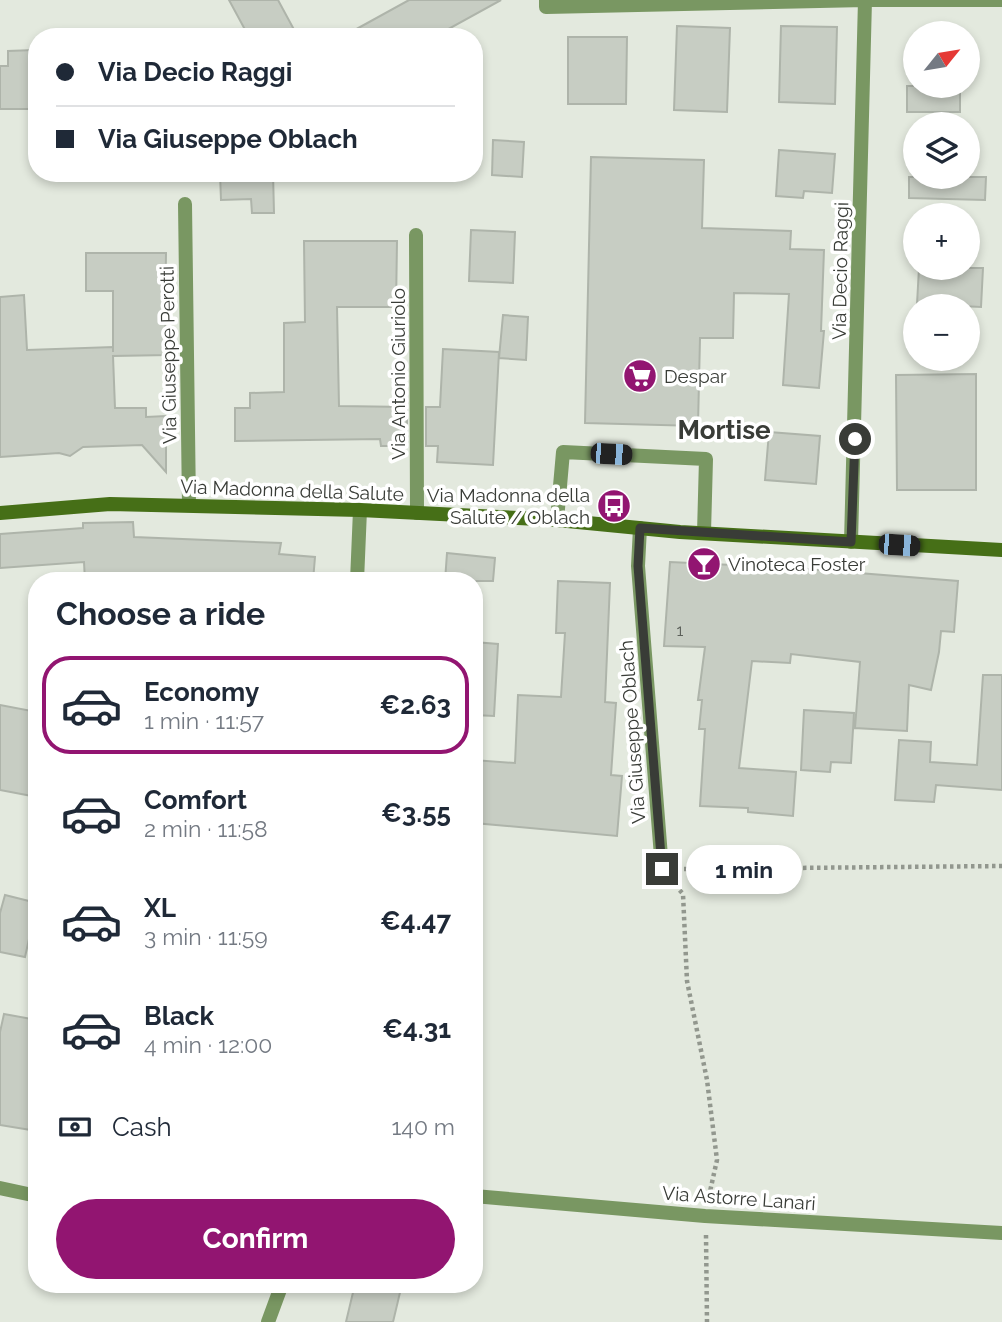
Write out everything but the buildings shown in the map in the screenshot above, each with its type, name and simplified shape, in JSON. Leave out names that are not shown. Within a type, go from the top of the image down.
[{"type":"street","points":[[546,0],[546,7],[1002,0]]},
{"type":"street","name":"Via Decio Raggi","points":[[851,542],[866,0]]},
{"type":"street","name":"Via Giuseppe Perotti","points":[[185,204],[189,505]]},
{"type":"street","name":"Via Antonio Giuriolo","points":[[416,235],[417,513]]},
{"type":"street","points":[[557,520],[563,452],[706,459],[704,533]]},
{"type":"street","name":"Via Madonna della Salute","points":[[0,513],[110,505],[359,510],[557,520],[704,533],[1002,550]]},
{"type":"street","points":[[357,572],[359,510]]},
{"type":"street","name":"Via Giuseppe Oblach","points":[[640,528],[638,566],[662,869]]},
{"type":"street","points":[[0,1188],[28,1194]]},
{"type":"street","name":"Via Astorre Lanari","points":[[483,1197],[705,1216],[1002,1233]]},
{"type":"street","points":[[268,1322],[279,1293]]},
{"type":"path","points":[[662,869],[1002,866]]},
{"type":"path","points":[[662,869],[683,894],[687,981],[708,1093],[717,1160],[705,1216],[707,1322]]},
{"type":"place","name":"Despar","points":[[640,376]]},
{"type":"place","name":"Via Madonna della Salute / Oblach","points":[[614,506]]},
{"type":"place","name":"Vinoteca Foster","points":[[704,564]]},
{"type":"district","name":"Mortise","points":[[724,430]]},
{"type":"route","points":[[662,869],[638,566],[640,528],[851,542],[855,439]]}]
